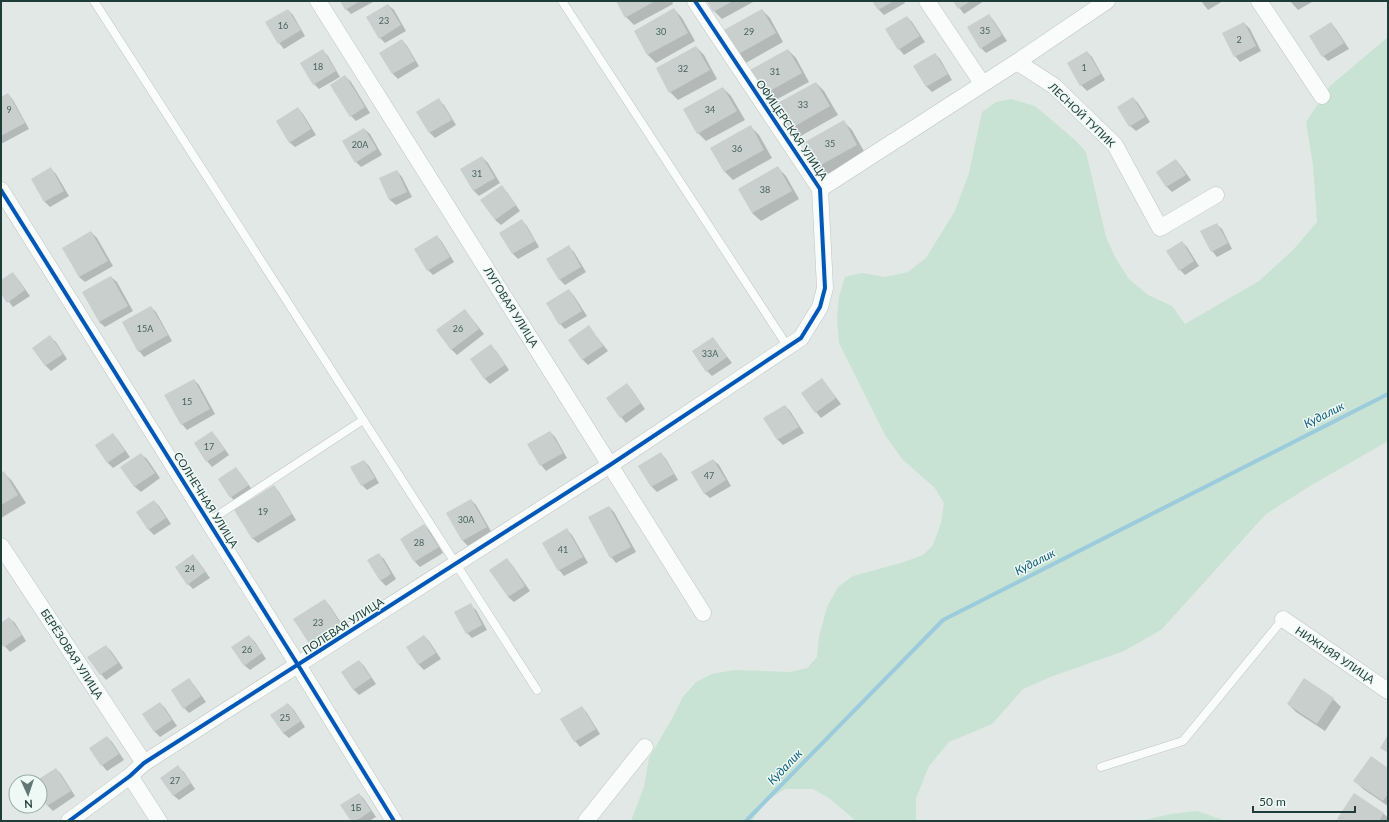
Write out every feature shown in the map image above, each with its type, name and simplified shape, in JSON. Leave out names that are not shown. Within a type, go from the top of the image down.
[{"type":"street","name":"ЛУГОВАЯ УЛИЦА","points":[[318,1],[704,613]]},
{"type":"street","name":"ОФИЦЕРСКАЯ УЛИЦА","points":[[610,465],[801,338],[820,307],[825,288],[820,188],[695,1]]},
{"type":"street","points":[[927,1],[982,83]]},
{"type":"street","points":[[820,188],[1017,62],[1107,1]]},
{"type":"street","points":[[1259,1],[1322,96]]},
{"type":"street","name":"ЛЕСНОЙ ТУПИК","points":[[1017,62],[1054,86],[1115,145],[1160,228],[1216,195]]},
{"type":"street","name":"СОЛНЕЧНАЯ УЛИЦА","points":[[1,190],[209,521],[394,821]]},
{"type":"street","name":"ПОЛЕВАЯ УЛИЦА","points":[[69,821],[130,776],[144,762],[456,565],[610,465]]},
{"type":"street","name":"БЕРЁЗОВАЯ УЛИЦА","points":[[1,546],[144,762]]},
{"type":"street","name":"НИЖНЯЯ УЛИЦА","points":[[1283,619],[1388,691]]},
{"type":"street","points":[[586,821],[645,747]]},
{"type":"street","points":[[130,776],[159,821]]},
{"type":"lane","points":[[94,1],[537,690]]},
{"type":"lane","points":[[562,1],[788,347]]},
{"type":"lane","points":[[209,521],[363,420]]},
{"type":"lane","points":[[1101,767],[1183,741],[1283,619]]},
{"type":"green space","points":[[1388,37],[1388,441],[1310,486],[1266,514],[1161,630],[1124,651],[1053,676],[1023,689],[992,724],[949,742],[929,766],[916,798],[916,821],[856,821],[829,798],[813,789],[785,789],[765,802],[752,821],[631,821],[644,787],[649,758],[673,717],[682,698],[696,682],[712,674],[734,670],[790,672],[807,668],[817,657],[819,637],[827,607],[838,587],[853,576],[901,563],[923,555],[933,545],[941,523],[944,503],[934,487],[903,460],[885,435],[839,343],[837,318],[839,296],[845,277],[862,273],[885,277],[908,272],[926,258],[955,211],[969,173],[982,112],[996,102],[1011,99],[1035,106],[1075,140],[1086,152],[1106,237],[1116,259],[1129,279],[1148,295],[1172,306],[1185,324],[1259,281],[1293,250],[1317,222],[1313,165],[1306,122],[1330,86]]},
{"type":"green space","points":[[1197,811],[1226,821],[1141,821],[1171,814]]},
{"type":"building","points":[[340,1],[360,1],[345,10]]},
{"type":"building","points":[[616,1],[655,1],[625,18]]},
{"type":"building","points":[[707,1],[733,1],[713,12]]},
{"type":"building","points":[[872,1],[894,1],[878,10]]},
{"type":"building","points":[[953,1],[971,1],[958,9]]},
{"type":"building","points":[[388,4],[401,25],[379,39],[366,17]]},
{"type":"building","points":[[674,8],[688,33],[647,55],[634,31]]},
{"type":"building","points":[[288,9],[301,30],[278,44],[265,22]]},
{"type":"building","points":[[762,9],[776,33],[735,56],[722,31]]},
{"type":"building","points":[[989,14],[1002,35],[980,49],[967,27]]},
{"type":"building","points":[[907,16],[920,36],[898,50],[885,29]]},
{"type":"building","points":[[1244,22],[1256,46],[1234,57],[1222,33]]},
{"type":"building","points":[[1331,22],[1344,43],[1322,57],[1309,36]]},
{"type":"building","points":[[402,39],[415,61],[392,74],[379,53]]},
{"type":"building","points":[[696,46],[710,70],[669,93],[656,68]]},
{"type":"building","points":[[323,49],[336,71],[313,85],[300,63]]},
{"type":"building","points":[[788,49],[802,73],[761,96],[748,71]]},
{"type":"building","points":[[1087,51],[1101,74],[1080,86],[1067,63]]},
{"type":"building","points":[[935,53],[948,74],[926,87],[913,66]]},
{"type":"building","points":[[345,75],[365,107],[350,117],[330,85]]},
{"type":"building","points":[[816,82],[830,106],[790,129],[776,104]]},
{"type":"building","points":[[723,87],[737,111],[697,134],[683,109]]},
{"type":"building","points":[[8,93],[25,123],[1,136],[1,97]]},
{"type":"building","points":[[1133,97],[1145,117],[1129,127],[1117,107]]},
{"type":"building","points":[[439,98],[452,120],[429,133],[416,112]]},
{"type":"building","points":[[298,107],[311,129],[289,143],[276,121]]},
{"type":"building","points":[[844,120],[857,145],[817,167],[803,143]]},
{"type":"building","points":[[751,125],[764,150],[724,172],[710,148]]},
{"type":"building","points":[[364,128],[377,149],[355,163],[342,141]]},
{"type":"building","points":[[482,156],[495,178],[473,191],[460,169]]},
{"type":"building","points":[[1176,159],[1186,175],[1166,187],[1156,172]]},
{"type":"building","points":[[778,166],[792,191],[752,213],[738,189]]},
{"type":"building","points":[[51,167],[64,191],[44,202],[31,179]]},
{"type":"building","points":[[397,170],[407,192],[389,200],[379,178]]},
{"type":"building","points":[[502,185],[516,205],[495,220],[480,200]]},
{"type":"building","points":[[522,219],[535,241],[512,254],[499,233]]},
{"type":"building","points":[[1217,223],[1228,243],[1211,252],[1200,231]]},
{"type":"building","points":[[91,231],[108,261],[79,277],[62,248]]},
{"type":"building","points":[[437,235],[450,257],[427,271],[414,249]]},
{"type":"building","points":[[1182,241],[1194,261],[1179,271],[1166,251]]},
{"type":"building","points":[[569,245],[581,267],[559,280],[546,259]]},
{"type":"building","points":[[13,272],[25,290],[7,303],[1,294],[1,280]]},
{"type":"building","points":[[111,276],[128,306],[99,322],[82,292]]},
{"type":"building","points":[[569,289],[582,311],[559,325],[546,303]]},
{"type":"building","points":[[151,306],[168,335],[138,352],[122,322]]},
{"type":"building","points":[[465,309],[479,329],[451,350],[436,330]]},
{"type":"building","points":[[589,325],[603,346],[582,360],[568,340]]},
{"type":"building","points":[[50,335],[63,354],[45,366],[32,348]]},
{"type":"building","points":[[713,337],[727,357],[706,372],[692,351]]},
{"type":"building","points":[[491,344],[505,365],[484,379],[470,359]]},
{"type":"building","points":[[822,378],[836,398],[815,413],[801,393]]},
{"type":"building","points":[[194,379],[210,409],[181,425],[164,395]]},
{"type":"building","points":[[627,383],[641,403],[620,418],[606,398]]},
{"type":"building","points":[[785,405],[799,427],[777,440],[763,418]]},
{"type":"building","points":[[212,431],[225,450],[206,462],[194,443]]},
{"type":"building","points":[[550,431],[563,453],[540,466],[527,444]]},
{"type":"building","points":[[113,433],[125,451],[107,463],[95,445]]},
{"type":"building","points":[[661,452],[674,474],[651,487],[638,466]]},
{"type":"building","points":[[141,453],[155,473],[134,487],[120,467]]},
{"type":"building","points":[[713,459],[726,480],[704,494],[691,472]]},
{"type":"building","points":[[364,460],[375,478],[361,486],[350,467]]},
{"type":"building","points":[[236,467],[249,485],[230,498],[218,479]]},
{"type":"building","points":[[4,471],[18,495],[1,505],[1,473]]},
{"type":"building","points":[[274,485],[292,514],[252,539],[234,510]]},
{"type":"building","points":[[471,499],[487,527],[462,541],[446,513]]},
{"type":"building","points":[[154,500],[166,518],[148,530],[136,512]]},
{"type":"building","points":[[609,506],[631,547],[610,558],[588,517]]},
{"type":"building","points":[[424,524],[439,547],[414,562],[400,539]]},
{"type":"building","points":[[567,528],[583,557],[558,571],[542,543]]},
{"type":"building","points":[[379,553],[391,574],[380,581],[367,560]]},
{"type":"building","points":[[193,554],[205,572],[187,585],[175,567]]},
{"type":"building","points":[[507,558],[525,586],[508,597],[489,570]]},
{"type":"building","points":[[325,599],[342,626],[311,646],[293,619]]},
{"type":"building","points":[[471,603],[482,625],[466,634],[454,612]]},
{"type":"building","points":[[9,617],[22,635],[4,647],[1,644],[1,623]]},
{"type":"building","points":[[249,635],[262,653],[244,666],[231,647]]},
{"type":"building","points":[[424,635],[436,653],[418,665],[406,647]]},
{"type":"building","points":[[106,645],[118,663],[100,675],[87,657]]},
{"type":"building","points":[[359,660],[371,678],[353,690],[341,672]]},
{"type":"building","points":[[189,678],[201,696],[183,709],[171,690]]},
{"type":"building","points":[[1304,678],[1334,698],[1317,724],[1287,704]]},
{"type":"building","points":[[160,702],[172,720],[154,732],[142,714]]},
{"type":"building","points":[[288,703],[301,721],[283,733],[270,715]]},
{"type":"building","points":[[582,706],[596,729],[574,742],[560,719]]},
{"type":"building","points":[[1388,735],[1388,753],[1380,748]]},
{"type":"building","points":[[107,736],[119,754],[101,766],[89,748]]},
{"type":"building","points":[[1371,756],[1388,768],[1388,794],[1383,801],[1353,781]]},
{"type":"building","points":[[178,765],[191,783],[173,796],[160,778]]},
{"type":"building","points":[[56,768],[71,791],[48,805],[48,774],[47,774]]},
{"type":"building","points":[[359,793],[371,811],[356,821],[351,821],[340,805]]},
{"type":"building","points":[[1354,793],[1384,813],[1379,821],[1341,821],[1337,819]]},
{"type":"waterway","name":"Кудалик","points":[[746,821],[943,620],[1388,394]]},
{"type":"cycle path","points":[[69,821],[130,776],[144,763],[610,465],[801,338],[820,307],[825,288],[820,189],[695,1]]},
{"type":"cycle path","points":[[1,190],[394,821]]}]
